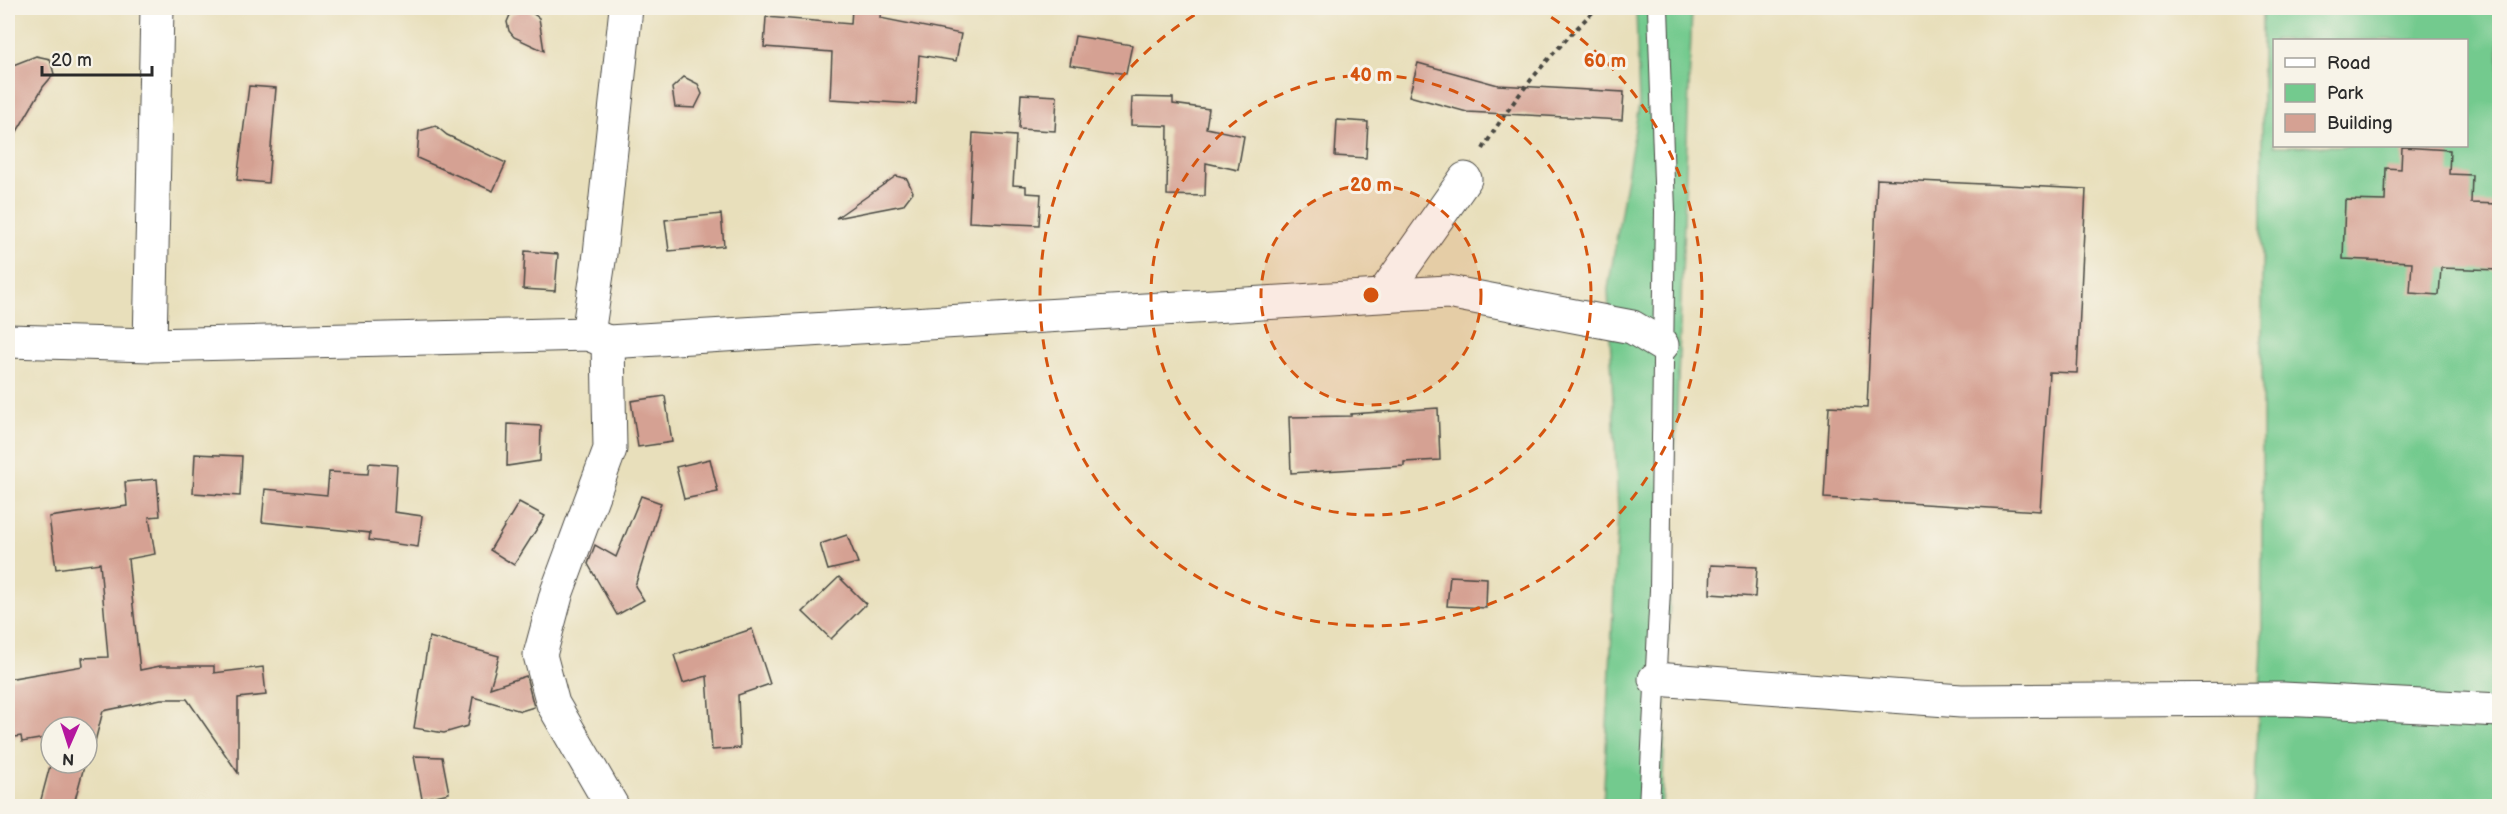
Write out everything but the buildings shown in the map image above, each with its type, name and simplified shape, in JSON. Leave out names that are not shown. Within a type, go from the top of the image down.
[{"type":"street","points":[[150,345],[157,8]]},
{"type":"street","points":[[612,807],[553,704],[540,656],[556,592],[610,449],[598,338],[600,254],[626,8]]},
{"type":"street","points":[[1383,295],[1466,179]]},
{"type":"street","points":[[8,341],[150,345],[598,338],[1448,292],[1632,327],[1662,345]]},
{"type":"street","points":[[1655,679],[1961,701],[2283,699],[2499,710]]},
{"type":"lane","points":[[1648,807],[1660,590],[1665,211],[1658,8]]},
{"type":"path","points":[[1466,179],[1496,126],[1561,43],[1597,8]]},
{"type":"green space","points":[[1636,8],[1692,8],[1662,806],[1603,806],[1618,512],[1608,289],[1639,105]]},
{"type":"green space","points":[[2262,8],[2499,8],[2499,806],[2254,806],[2262,649]]}]
